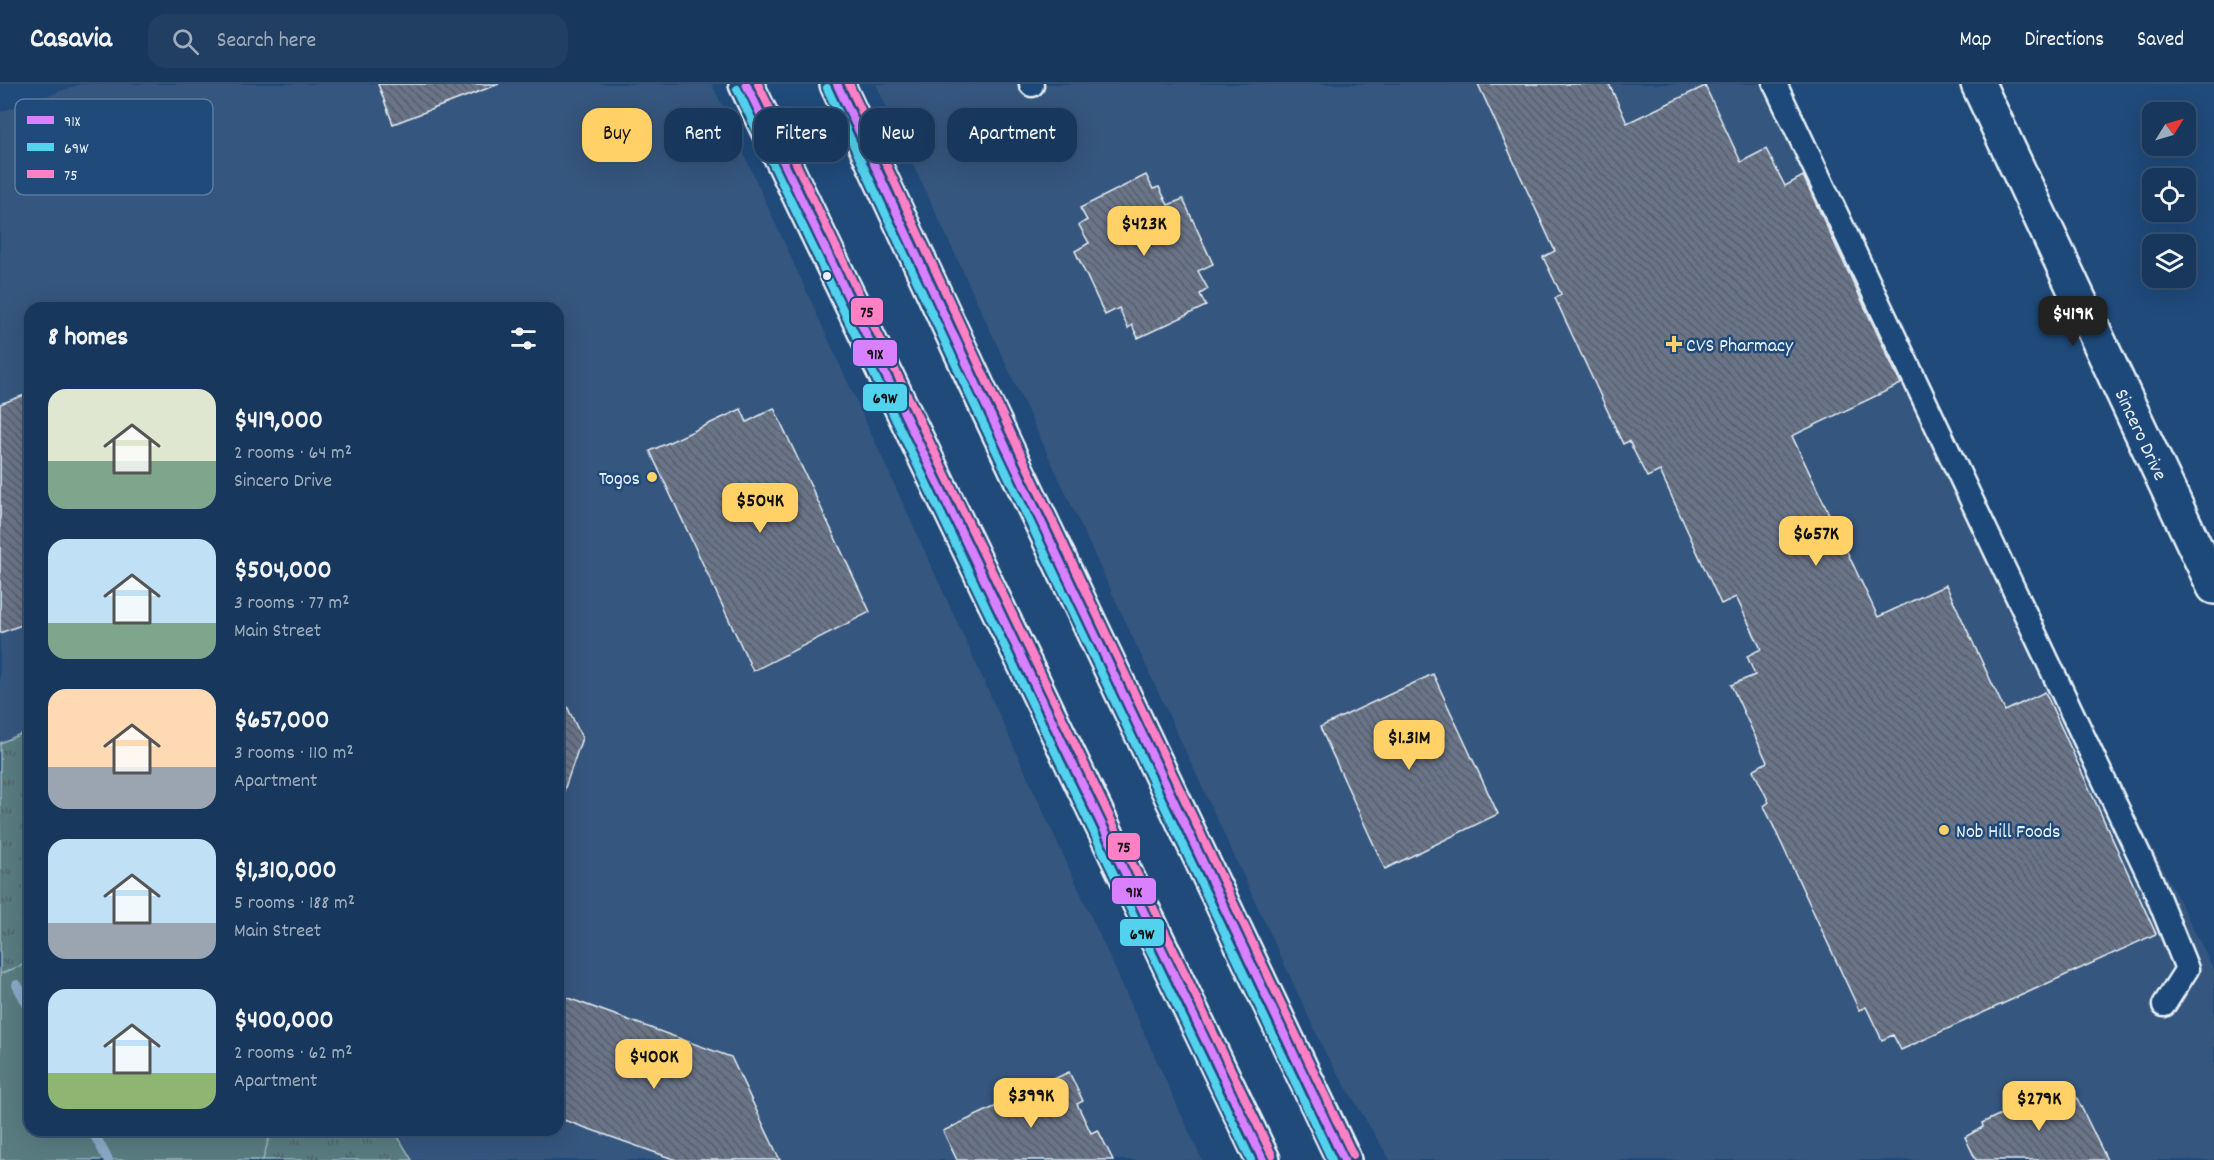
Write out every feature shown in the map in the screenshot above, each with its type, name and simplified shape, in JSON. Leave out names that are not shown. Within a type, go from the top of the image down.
[{"type":"main road","points":[[746,84],[1263,1160]]},
{"type":"main road","points":[[837,84],[968,367],[1344,1160]]},
{"type":"main road","name":"Sincero Drive","points":[[1978,84],[2214,587]]},
{"type":"lane","points":[[1775,84],[2152,882],[2187,969],[2164,1005]]},
{"type":"shaded area","points":[[81,84],[712,84],[723,108],[664,108],[664,162],[742,162],[742,150],[1202,1160],[412,1160],[398,1136],[564,1136],[564,302],[24,302],[24,738],[0,748],[0,112],[15,107],[15,195],[213,195],[213,99],[38,99]]},
{"type":"shaded area","points":[[876,84],[1767,84],[2214,970],[2214,1160],[1390,1160],[1326,1054],[912,162],[935,162],[935,108],[887,108]]},
{"type":"green space","points":[[24,733],[24,1136],[0,1160],[0,743]]},
{"type":"green space","points":[[24,964],[24,1136],[269,1136],[263,1160],[0,1160],[0,974]]},
{"type":"green space","points":[[247,1136],[398,1136],[412,1160],[251,1160]]},
{"type":"building","points":[[378,84],[499,84],[393,124]]},
{"type":"building","points":[[1478,84],[1609,84],[1627,123],[1705,86],[1741,162],[1766,149],[1785,186],[1803,176],[1901,384],[1792,436],[1878,617],[1946,585],[2005,711],[2045,692],[2156,934],[1901,1050],[1893,1035],[1882,1040],[1866,1007],[1859,1010],[1764,806],[1769,802],[1753,770],[1767,762],[1731,685],[1755,675],[1747,656],[1761,649],[1736,597],[1721,604],[1660,471],[1647,477],[1629,441],[1623,444],[1555,298],[1561,294],[1543,257],[1555,251]]},
{"type":"building","points":[[1146,175],[1153,189],[1159,187],[1168,205],[1183,199],[1213,264],[1198,271],[1208,289],[1200,294],[1206,306],[1138,338],[1132,325],[1128,328],[1119,308],[1105,315],[1075,251],[1089,243],[1079,225],[1087,220],[1080,208]]},
{"type":"building","points":[[24,395],[24,624],[0,633],[0,404]]},
{"type":"building","points":[[774,408],[870,612],[753,671],[650,451],[741,409],[747,422]]},
{"type":"building","points":[[1433,674],[1498,814],[1385,869],[1320,727]]},
{"type":"building","points":[[564,700],[582,738],[564,790]]},
{"type":"building","points":[[564,997],[731,1057],[780,1160],[676,1160],[564,1120]]},
{"type":"building","points":[[1069,1072],[1083,1101],[1077,1104],[1091,1133],[1098,1130],[1113,1160],[957,1160],[943,1131]]},
{"type":"building","points":[[2069,1082],[2107,1160],[1976,1160],[1965,1137],[1983,1127],[1982,1123]]},
{"type":"waterway","points":[[17,985],[24,998]]},
{"type":"waterway","points":[[95,1136],[108,1160]]},
{"type":"transit line","name":"91X","points":[[746,84],[1263,1160]]},
{"type":"transit line","name":"75","points":[[758,84],[1272,1155]]},
{"type":"transit line","name":"91X","points":[[837,84],[983,399],[1344,1160]]},
{"type":"transit line","name":"75","points":[[849,84],[993,395],[1353,1155]]},
{"type":"transit line","name":"69W","points":[[827,88],[1332,1160]]},
{"type":"transit line","name":"69W","points":[[737,89],[1251,1160]]},
{"type":"place","name":"CVS Pharmacy","points":[[1674,344]]},
{"type":"place","name":"Togos","points":[[652,477]]},
{"type":"place","name":"Nob Hill Foods","points":[[1944,830]]}]
